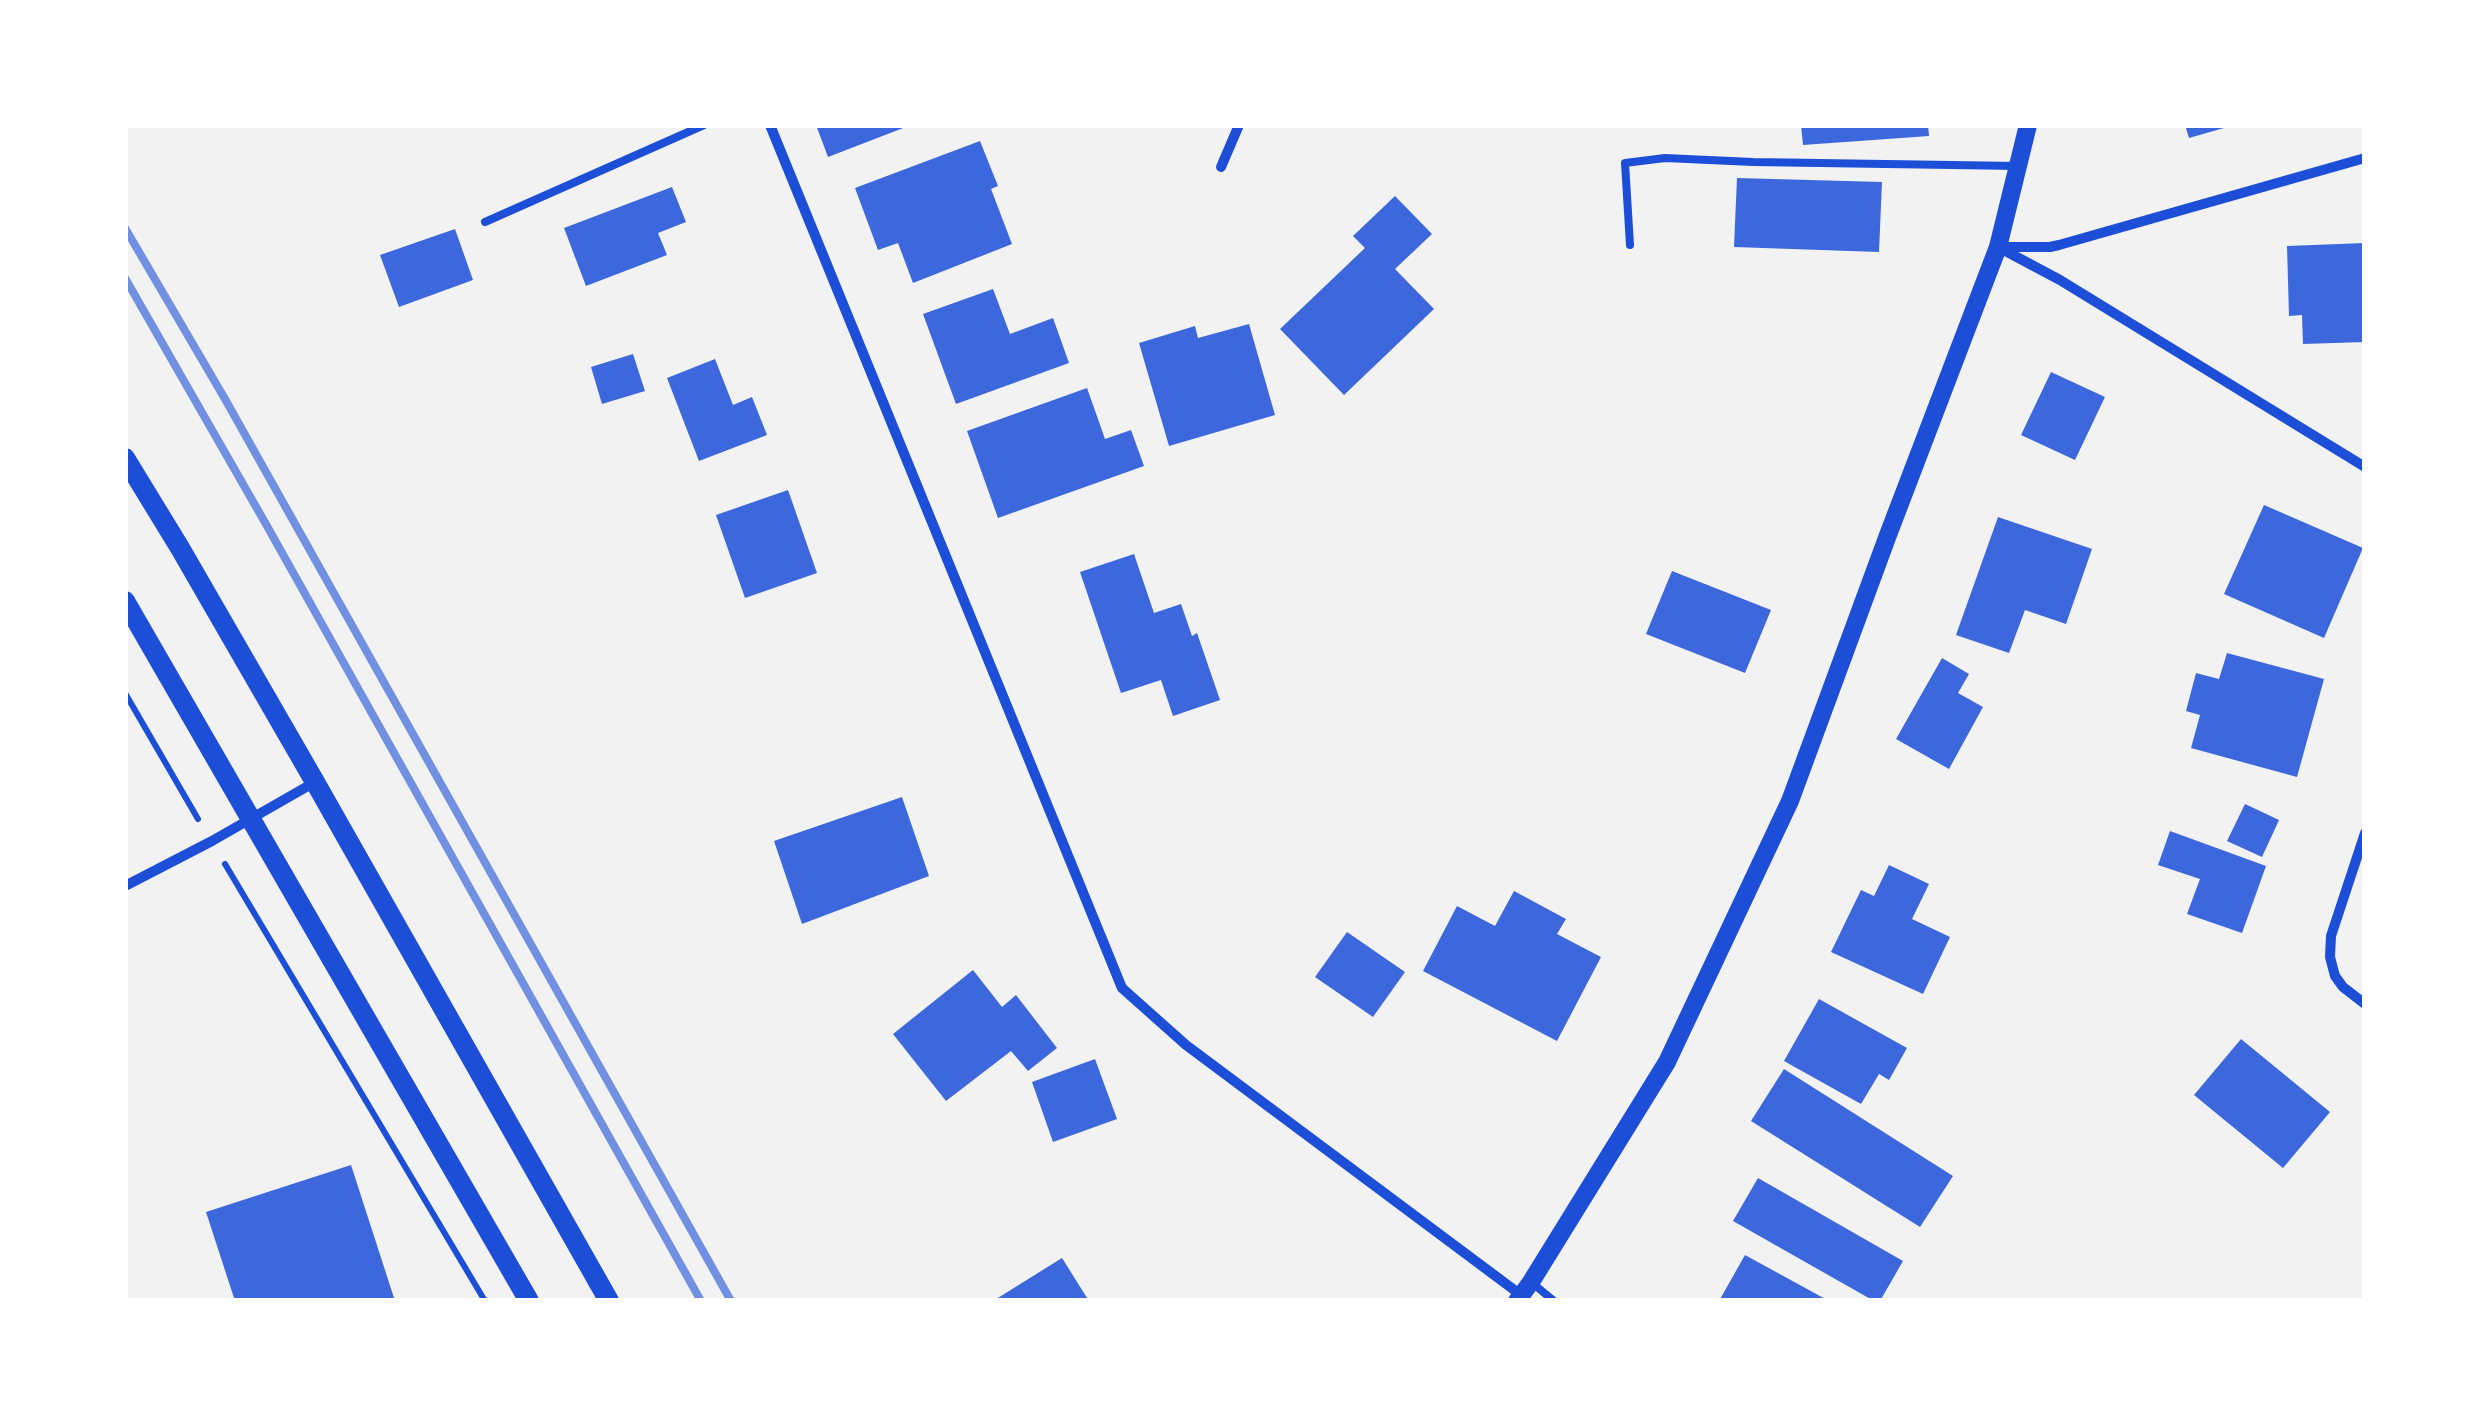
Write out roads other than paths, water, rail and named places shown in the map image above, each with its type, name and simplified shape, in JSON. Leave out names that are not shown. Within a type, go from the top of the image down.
[{"type":"main road","points":[[125,458],[610,1301]]},
{"type":"main road","points":[[125,601],[529,1301]]},
{"type":"street","points":[[770,125],[1122,988],[1186,1045],[1523,1293],[1668,1062],[1790,801],[1998,247],[2028,125]]},
{"type":"street","points":[[1221,167],[1239,125]]},
{"type":"street","points":[[1998,247],[2059,245],[2365,158]]},
{"type":"street","points":[[1998,247],[2060,280],[2365,467]]},
{"type":"street","points":[[125,886],[314,782]]},
{"type":"street","points":[[2365,833],[2332,936],[2330,957],[2342,987],[2365,1004]]},
{"type":"lane","points":[[486,222],[704,125]]},
{"type":"lane","points":[[1630,245],[1626,163],[1666,158],[2018,166]]},
{"type":"lane","points":[[1523,1293],[1554,1301]]},
{"type":"railway","points":[[125,228],[731,1301]]},
{"type":"railway","points":[[125,278],[701,1301]]}]
